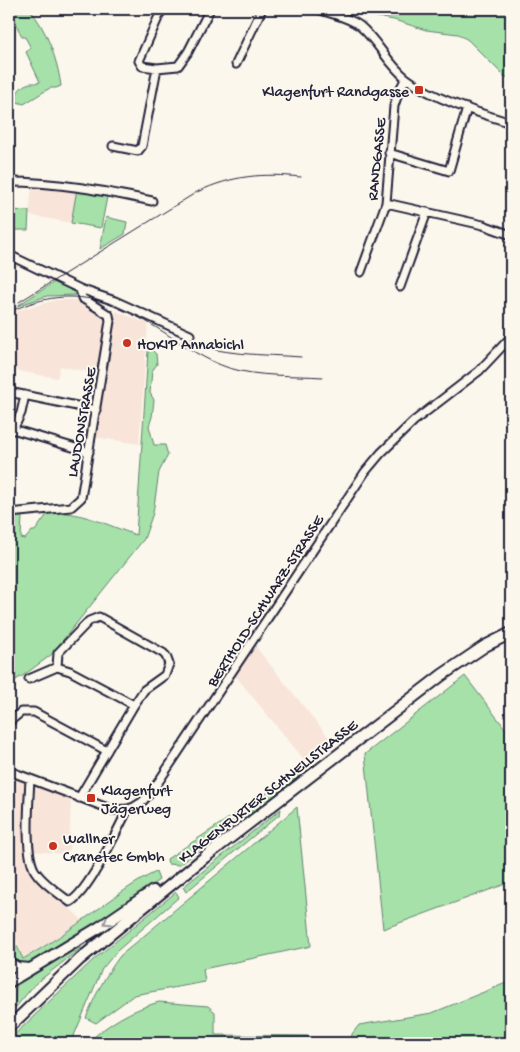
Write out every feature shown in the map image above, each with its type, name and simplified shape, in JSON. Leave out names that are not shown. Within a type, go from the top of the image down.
[{"type":"highway","name":"KLAGENFURTER SCHNELLSTRASSE","points":[[9,1026],[80,959],[178,878],[442,674],[485,646],[511,633]]},
{"type":"highway","points":[[9,982],[100,927],[165,882],[178,878]]},
{"type":"highway","points":[[9,963],[18,968],[30,969]]},
{"type":"street","points":[[162,9],[139,61],[142,66],[174,68],[182,62],[210,9]]},
{"type":"street","points":[[236,64],[262,9]]},
{"type":"street","points":[[318,9],[359,25],[391,64],[406,78],[432,93],[467,108],[511,123]]},
{"type":"street","points":[[113,146],[138,150],[142,146],[157,68]]},
{"type":"street","name":"RANDGASSE","points":[[361,272],[386,203],[394,106],[406,78]]},
{"type":"street","points":[[389,153],[448,171],[467,108]]},
{"type":"street","points":[[9,182],[32,182],[102,190],[152,201]]},
{"type":"street","points":[[386,203],[483,225],[511,235]]},
{"type":"street","points":[[400,287],[427,212]]},
{"type":"street","name":"LAUDONSTRASSE","points":[[9,255],[80,289],[115,301],[190,335]]},
{"type":"street","name":"LAUDONSTRASSE","points":[[9,513],[71,506],[81,498],[110,321],[108,315],[82,298],[80,289]]},
{"type":"street","name":"BERTHOLD-SCHWARZ-STRASSE","points":[[30,779],[29,851],[32,865],[39,875],[70,902],[76,898],[98,865],[128,809],[142,802],[153,790],[365,472],[408,425],[479,371],[511,337]]},
{"type":"street","points":[[9,392],[96,410]]},
{"type":"street","points":[[25,395],[21,413],[11,429],[89,452]]},
{"type":"street","points":[[57,667],[58,653],[92,619],[99,617],[162,653],[168,660],[168,668],[165,674],[144,690],[79,798]]},
{"type":"street","points":[[29,679],[57,667],[75,673],[134,705]]},
{"type":"street","points":[[9,722],[21,712],[34,712],[107,750]]},
{"type":"street","points":[[9,771],[106,808],[128,809]]},
{"type":"shaded area","points":[[32,185],[77,189],[71,223],[29,215]]},
{"type":"shaded area","points":[[57,300],[79,300],[108,319],[99,374],[60,366],[57,378],[9,369],[9,315],[19,310]]},
{"type":"shaded area","points":[[116,311],[148,324],[139,444],[94,437]]},
{"type":"shaded area","points":[[255,646],[334,744],[310,763],[307,763],[234,674]]},
{"type":"shaded area","points":[[9,774],[23,779],[26,784],[26,851],[42,882],[82,920],[23,958],[15,937],[9,939]]},
{"type":"shaded area","points":[[38,785],[71,797],[69,854],[32,851],[31,795],[32,789]]},
{"type":"green space","points":[[9,9],[29,9],[35,16],[46,35],[54,55],[61,86],[50,88],[24,104],[13,101],[20,89],[25,85],[40,82],[26,52],[31,48],[25,37],[22,37],[16,24],[9,19]]},
{"type":"green space","points":[[339,9],[511,9],[511,78],[505,77],[468,40],[458,34],[426,30],[394,20]]},
{"type":"green space","points":[[77,189],[103,193],[107,197],[101,228],[71,223]]},
{"type":"green space","points":[[11,210],[29,211],[28,230],[14,230],[13,226],[10,225]]},
{"type":"green space","points":[[106,217],[127,222],[125,234],[100,249]]},
{"type":"green space","points":[[56,281],[73,290],[76,295],[47,296],[17,306]]},
{"type":"green space","points":[[152,350],[156,354],[157,364],[152,371],[150,393],[154,400],[149,426],[154,445],[165,445],[168,455],[159,472],[153,513],[144,539],[51,655],[9,684],[9,519],[22,516],[21,538],[25,539],[32,531],[35,531],[48,513],[59,512],[93,519],[136,535],[148,351]]},
{"type":"green space","points":[[465,676],[511,736],[511,882],[383,929],[365,754]]},
{"type":"green space","points":[[307,764],[310,767],[275,795],[179,865],[168,864],[167,859],[270,791]]},
{"type":"green space","points":[[297,807],[311,946],[203,969],[205,982],[134,995],[96,1023],[86,1018],[101,986],[120,956]]},
{"type":"green space","points":[[281,809],[280,814],[186,892],[183,887]]},
{"type":"green space","points":[[156,872],[159,880],[109,915],[34,962],[18,963],[10,956],[9,951],[17,946],[23,959],[59,937],[132,885]]},
{"type":"green space","points":[[176,892],[179,897],[117,951],[102,969],[73,1038],[69,1043],[25,1043],[14,1035],[93,960]]},
{"type":"green space","points":[[81,945],[81,948],[35,984],[15,1008],[16,985]]},
{"type":"green space","points":[[511,981],[511,1043],[351,1043],[352,1034],[359,1025],[432,1013]]},
{"type":"green space","points":[[159,1002],[208,1006],[215,1012],[215,1035],[308,1036],[309,1043],[87,1043],[121,1018]]},
{"type":"railway","points":[[19,302],[197,192],[210,186],[248,177],[274,175],[301,177]]},
{"type":"railway","points":[[9,312],[31,303],[52,298],[90,299],[127,311],[196,353],[229,368],[263,374],[323,377]]},
{"type":"railway","points":[[184,340],[227,352],[301,357]]},
{"type":"place","name":"Klagenfurt Randgasse","points":[[419,90]]},
{"type":"place","name":"HOKIP Annabichl","points":[[127,343]]},
{"type":"place","name":"Klagenfurt Jägerweg","points":[[91,798]]},
{"type":"place","name":"Wallner Cranetec Gmbh","points":[[53,846]]}]
